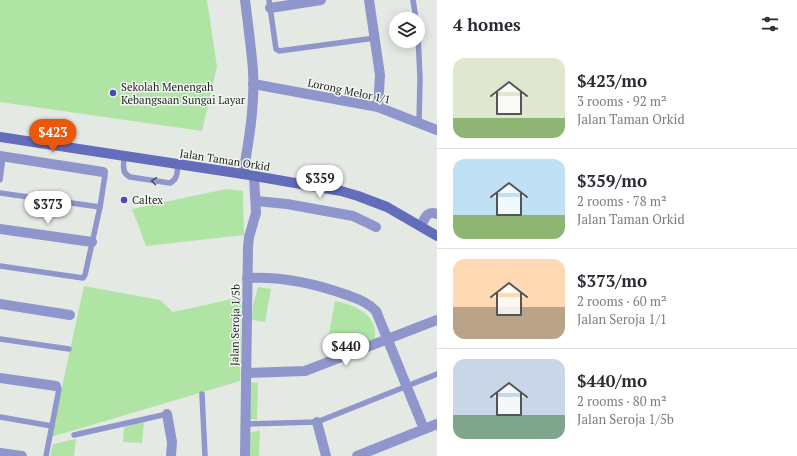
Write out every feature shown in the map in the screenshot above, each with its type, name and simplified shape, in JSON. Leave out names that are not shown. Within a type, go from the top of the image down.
[{"type":"main road","name":"Jalan Taman Orkid","points":[[0,137],[243,174],[341,191],[387,207],[437,236]]},
{"type":"street","points":[[243,174],[249,135],[253,84],[251,50],[245,0]]},
{"type":"street","points":[[270,4],[321,0]]},
{"type":"street","points":[[369,0],[380,75],[378,107]]},
{"type":"street","name":"Lorong Melor 1/1","points":[[253,84],[378,107],[437,130]]},
{"type":"street","points":[[2,156],[103,172]]},
{"type":"street","name":"Jalan Seroja 1/5b","points":[[245,456],[247,278],[249,237],[256,213],[254,176]]},
{"type":"street","points":[[256,201],[287,204],[353,216],[376,227]]},
{"type":"street","points":[[421,226],[427,214],[437,214]]},
{"type":"street","points":[[0,229],[92,242]]},
{"type":"street","name":"Jalan Seroja 1/5b","points":[[247,278],[271,277],[304,282],[322,286],[368,304],[376,311],[424,429]]},
{"type":"street","points":[[0,304],[70,315]]},
{"type":"street","name":"Jalan Seroja 1/5b","points":[[246,373],[305,371],[437,320]]},
{"type":"street","points":[[0,378],[56,386]]},
{"type":"street","points":[[167,414],[172,442],[171,456]]},
{"type":"street","points":[[317,422],[326,456]]},
{"type":"street","points":[[357,456],[437,424]]},
{"type":"street","points":[[1,454],[22,456]]},
{"type":"lane","points":[[413,0],[415,12]]},
{"type":"lane","points":[[270,4],[276,49],[279,51],[375,38]]},
{"type":"lane","points":[[418,123],[420,78],[419,48]]},
{"type":"lane","points":[[0,180],[2,156]]},
{"type":"lane","points":[[124,156],[125,175],[170,183],[177,177],[178,164]]},
{"type":"lane","points":[[0,266],[83,278],[85,275],[100,207],[105,175],[103,172]]},
{"type":"lane","points":[[0,193],[100,207]]},
{"type":"lane","points":[[0,339],[69,349]]},
{"type":"lane","points":[[245,424],[317,422],[437,374]]},
{"type":"lane","points":[[46,456],[59,389],[56,386]]},
{"type":"lane","points":[[202,394],[204,456]]},
{"type":"lane","points":[[74,435],[167,414]]},
{"type":"lane","points":[[0,417],[52,426]]},
{"type":"green space","name":"Sekolah Menengah Kebangsaan Sungai Layar","points":[[0,0],[207,0],[217,67],[202,131],[0,102]]},
{"type":"green space","points":[[226,189],[243,191],[244,235],[146,246],[132,209]]},
{"type":"green space","points":[[84,286],[160,300],[173,312],[241,297],[240,381],[51,437]]},
{"type":"green space","points":[[258,287],[271,289],[265,322],[252,320],[253,305]]},
{"type":"green space","points":[[335,301],[357,308],[369,317],[375,330],[375,338],[370,342],[335,355],[329,334]]},
{"type":"green space","points":[[251,382],[258,383],[257,420],[250,419]]},
{"type":"green space","points":[[144,421],[142,443],[123,442],[124,427]]},
{"type":"green space","points":[[260,430],[259,456],[249,456],[250,433]]},
{"type":"green space","points":[[76,439],[74,456],[50,456],[53,444]]},
{"type":"place","name":"Sekolah Menengah Kebangsaan Sungai Layar","points":[[113,93]]},
{"type":"place","name":"Caltex","points":[[124,200]]}]
